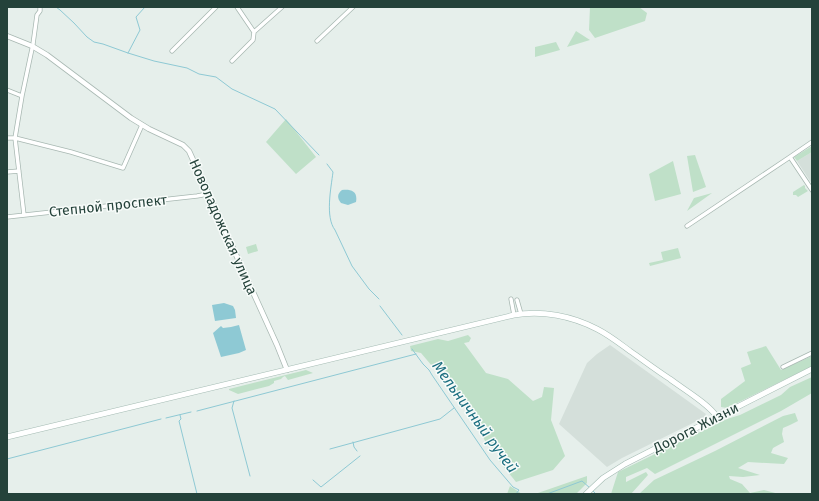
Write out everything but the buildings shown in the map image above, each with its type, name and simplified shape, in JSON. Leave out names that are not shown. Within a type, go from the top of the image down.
[{"type":"main road","points":[[7,437],[514,315],[530,313],[546,314],[576,320],[596,329],[615,340],[685,390],[710,409],[717,417]]},
{"type":"main road","name":"Дорога Жизни","points":[[586,494],[603,478],[619,467],[812,368]]},
{"type":"street","points":[[24,215],[15,138],[36,20],[40,7]]},
{"type":"street","points":[[172,51],[216,7]]},
{"type":"street","points":[[237,7],[254,32]]},
{"type":"street","points":[[232,61],[253,40],[254,32],[282,7]]},
{"type":"street","points":[[317,41],[353,7]]},
{"type":"street","name":"Новоладожская улица","points":[[7,36],[32,46],[47,55],[126,115],[142,125],[186,147],[191,155],[287,370]]},
{"type":"street","points":[[7,90],[22,96]]},
{"type":"street","points":[[7,138],[15,138],[71,152],[123,168],[142,125]]},
{"type":"street","points":[[687,226],[812,142]]},
{"type":"street","points":[[790,157],[812,190]]},
{"type":"street","points":[[7,172],[19,171]]},
{"type":"street","name":"Степной проспект","points":[[7,217],[208,194]]},
{"type":"street","points":[[511,299],[514,315]]},
{"type":"street","points":[[517,300],[521,314]]},
{"type":"street","points":[[783,367],[812,353]]},
{"type":"shaded area","points":[[812,152],[812,184],[797,161]]},
{"type":"shaded area","points":[[610,345],[706,414],[703,418],[607,467],[559,424],[587,363]]},
{"type":"green space","points":[[590,7],[639,7],[647,13],[645,21],[595,38],[589,30]]},
{"type":"green space","points":[[576,31],[590,40],[567,47]]},
{"type":"green space","points":[[556,42],[560,50],[535,57],[535,47]]},
{"type":"green space","points":[[286,119],[316,157],[296,174],[266,142]]},
{"type":"green space","points":[[812,146],[812,152],[797,161],[794,157]]},
{"type":"green space","points":[[695,155],[706,187],[693,192],[687,156]]},
{"type":"green space","points":[[673,161],[681,194],[655,201],[649,174]]},
{"type":"green space","points":[[804,185],[808,191],[798,197],[793,195],[793,192]]},
{"type":"green space","points":[[712,193],[687,211],[694,198]]},
{"type":"green space","points":[[256,244],[258,251],[248,254],[246,247]]},
{"type":"green space","points":[[678,248],[681,258],[650,266],[649,263],[663,260],[661,252]]},
{"type":"green space","points":[[468,335],[471,338],[469,342],[464,343],[486,373],[508,379],[533,401],[542,397],[544,387],[554,388],[551,420],[565,456],[553,470],[516,482],[497,458],[505,454],[487,445],[471,412],[421,353],[411,351],[410,346],[438,339],[448,341]]},
{"type":"green space","points":[[766,346],[781,370],[812,356],[812,366],[727,408],[721,407],[721,399],[745,381],[741,368],[751,364],[747,352]]},
{"type":"green space","points":[[306,370],[313,373],[288,380],[285,376],[274,381],[274,383],[269,386],[238,394],[229,390],[229,389]]},
{"type":"green space","points":[[812,377],[812,393],[781,411],[655,474],[647,468],[626,477],[626,482],[646,472],[648,475],[631,494],[611,494],[618,472],[727,419],[740,415],[781,395],[790,387]]},
{"type":"green space","points":[[795,413],[798,421],[783,428],[782,434],[784,442],[773,448],[771,453],[788,458],[784,464],[748,462],[738,468],[760,475],[743,477],[729,476],[730,479],[742,484],[750,493],[764,490],[779,494],[639,494],[654,480],[783,416]]},
{"type":"green space","points":[[587,476],[587,483],[576,494],[535,494]]},
{"type":"green space","points":[[510,486],[522,494],[507,494]]},
{"type":"water","points":[[342,190],[351,190],[355,193],[356,202],[348,205],[341,203],[338,196]]},
{"type":"water","points":[[224,303],[233,306],[236,318],[215,321],[212,305]]},
{"type":"water","points":[[239,325],[246,350],[221,357],[213,333],[221,326],[223,328]]},
{"type":"waterway","name":"Мельничный ручей","points":[[56,7],[94,42],[154,61],[187,68],[199,74],[216,77],[232,89],[275,109],[319,155]]},
{"type":"waterway","points":[[128,53],[140,30],[136,17],[145,7]]},
{"type":"waterway","name":"Мельничный ручей","points":[[327,164],[333,172],[329,210],[332,224],[352,266],[369,289],[379,299]]},
{"type":"waterway","name":"Мельничный ручей","points":[[380,306],[402,335]]},
{"type":"waterway","name":"Мельничный ручей","points":[[412,349],[429,370],[490,460],[513,487],[519,490],[516,494]]},
{"type":"waterway","points":[[197,411],[416,354]]},
{"type":"waterway","points":[[234,401],[232,408],[250,476]]},
{"type":"waterway","points":[[330,449],[440,419],[454,408]]},
{"type":"waterway","points":[[166,418],[191,412]]},
{"type":"waterway","points":[[180,415],[181,419],[179,421],[197,494]]},
{"type":"waterway","points":[[7,459],[161,419]]},
{"type":"waterway","points":[[353,442],[357,451]]},
{"type":"waterway","points":[[313,480],[321,487],[360,456]]},
{"type":"waterway","name":"Мельничный ручей","points":[[547,494],[582,481],[590,488]]},
{"type":"waterway","name":"Мельничный ручей","points":[[592,490],[596,494]]}]
